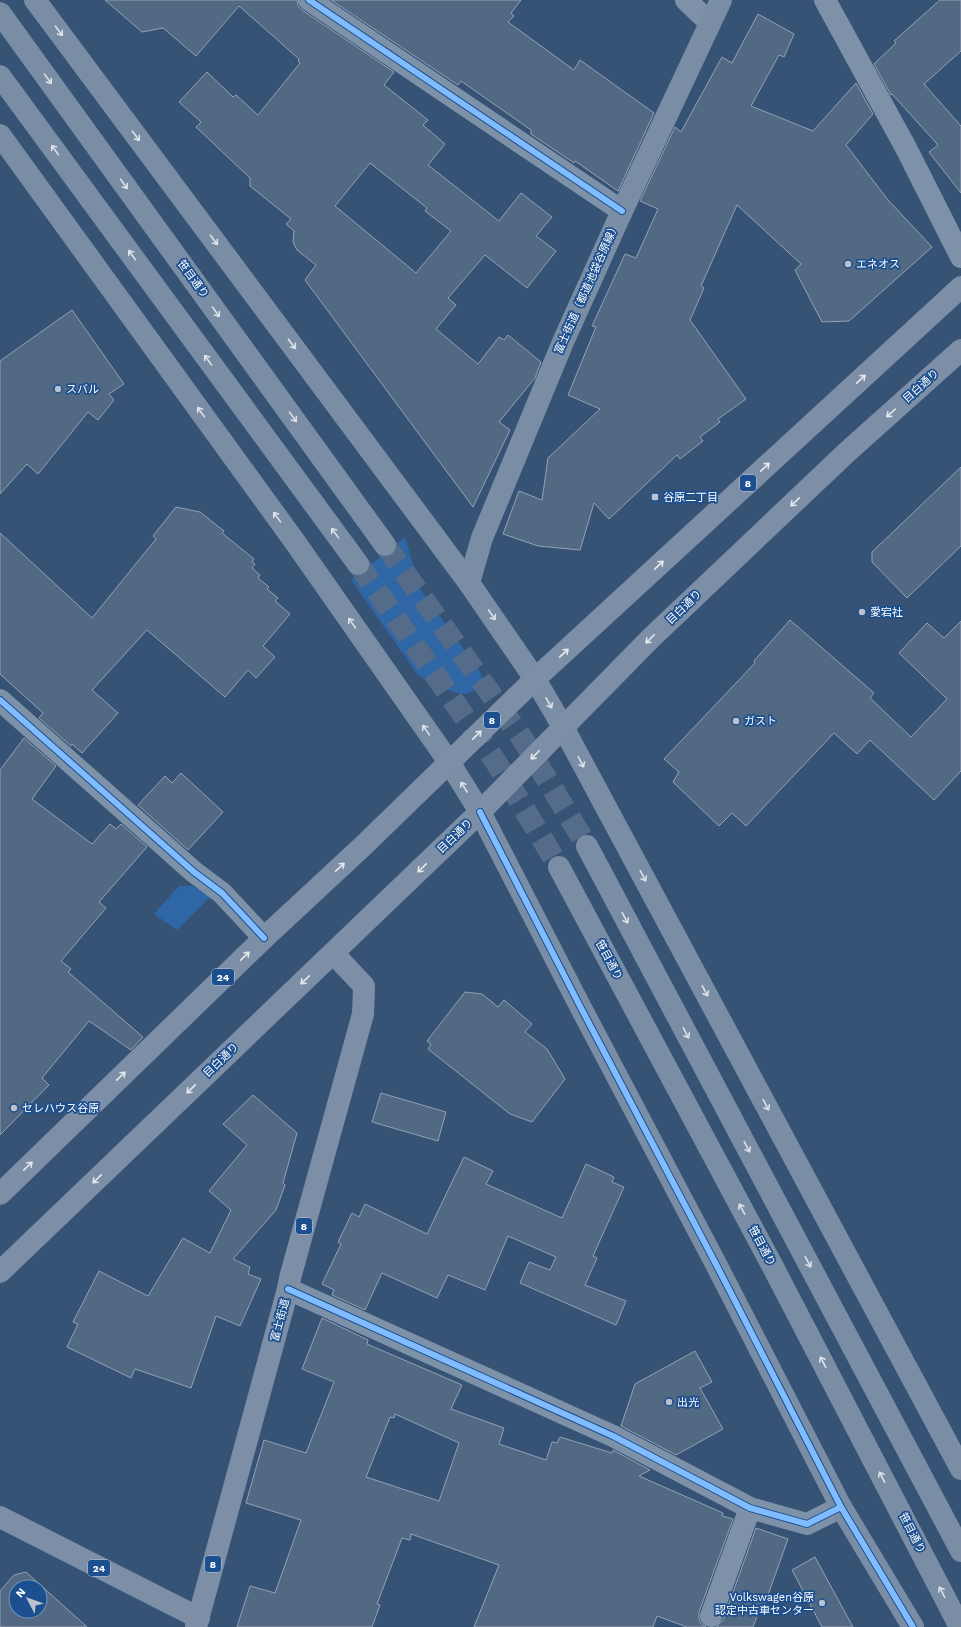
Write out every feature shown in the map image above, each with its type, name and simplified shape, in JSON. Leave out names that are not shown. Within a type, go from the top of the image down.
[{"type":"main road","points":[[35,0],[470,583],[535,679],[563,728],[961,1469]]},
{"type":"main road","name":"富士街道（都道池袋谷原線）","points":[[470,583],[482,538],[563,342],[622,211],[721,0]]},
{"type":"main road","name":"笹目通り","points":[[0,13],[385,545]]},
{"type":"main road","points":[[0,76],[358,564]]},
{"type":"main road","points":[[0,135],[295,542],[449,762],[480,812],[842,1507],[913,1627]]},
{"type":"main road","name":"8","points":[[449,762],[535,679],[961,288]]},
{"type":"main road","name":"目白通り","points":[[0,1272],[480,812],[681,609],[846,453],[961,350]]},
{"type":"main road","name":"24","points":[[0,1194],[264,938],[363,846],[449,762]]},
{"type":"main road","points":[[587,846],[961,1551]]},
{"type":"main road","name":"笹目通り","points":[[559,867],[773,1267],[960,1627]]},
{"type":"main road","name":"富士街道","points":[[197,1623],[298,1248],[364,1014],[364,986],[333,953]]},
{"type":"main road","name":"24","points":[[0,1517],[197,1623]]},
{"type":"street","points":[[309,0],[622,211]]},
{"type":"street","points":[[686,0],[710,23]]},
{"type":"street","points":[[825,0],[906,148],[961,257]]},
{"type":"street","points":[[0,700],[206,882],[214,886],[222,893],[264,938]]},
{"type":"street","points":[[288,1289],[613,1436],[750,1508],[808,1524],[842,1507]]},
{"type":"street","points":[[711,1616],[750,1508]]},
{"type":"shaded area","points":[[405,537],[420,589],[480,671],[483,683],[479,688],[467,694],[455,693],[418,675],[351,580]]},
{"type":"shaded area","points":[[179,886],[192,886],[212,895],[177,930],[154,914]]},
{"type":"building","points":[[105,0],[297,0],[298,6],[302,10],[394,72],[384,85],[428,120],[423,125],[445,144],[428,165],[499,221],[521,193],[552,217],[536,236],[556,251],[527,288],[485,255],[448,298],[456,305],[436,329],[478,364],[499,337],[504,340],[508,335],[541,362],[535,378],[499,422],[510,430],[473,507],[305,280],[316,265],[297,250],[293,242],[294,231],[286,224],[291,219],[250,186],[250,178],[196,127],[201,122],[179,102],[207,72],[233,97],[236,95],[258,115],[300,63],[298,61],[299,59],[239,6],[196,56],[163,28],[142,32]],"holes":[[[370,163],[427,208],[425,211],[451,231],[416,273],[335,206]]]},
{"type":"building","points":[[331,0],[521,0],[511,13],[514,16],[508,22],[574,70],[580,60],[654,113],[618,191],[575,161],[574,163],[531,134],[531,130],[461,81],[458,85]]},
{"type":"building","points":[[940,0],[961,0],[961,51],[924,84],[961,126],[961,193],[929,152],[938,145],[892,94],[891,95],[874,64],[896,43],[894,41]]},
{"type":"building","points":[[758,14],[794,34],[784,57],[779,55],[751,106],[813,131],[856,83],[873,114],[846,145],[888,200],[932,247],[849,321],[822,322],[795,270],[801,264],[737,205],[701,286],[704,288],[690,320],[746,399],[718,419],[720,422],[700,437],[703,441],[680,459],[677,455],[609,519],[594,503],[580,550],[538,546],[503,534],[519,491],[542,500],[548,458],[600,409],[568,395],[596,327],[592,326],[625,254],[636,258],[658,209],[640,201],[675,127],[681,132],[722,57],[732,63]]},
{"type":"building","name":"スバル","points":[[72,310],[124,384],[109,394],[114,400],[98,420],[88,412],[38,474],[27,464],[0,494],[0,361]]},
{"type":"building","points":[[961,467],[961,546],[907,598],[872,562],[872,552]]},
{"type":"building","points":[[176,507],[200,512],[224,531],[222,533],[254,559],[252,562],[255,564],[252,568],[260,575],[258,578],[269,587],[267,589],[278,598],[275,601],[290,614],[263,646],[275,657],[256,678],[248,670],[225,697],[147,630],[92,690],[118,713],[82,753],[72,744],[71,746],[39,718],[43,713],[0,674],[0,533],[92,618],[156,539],[153,536]]},
{"type":"building","points":[[790,620],[874,693],[870,698],[911,737],[947,699],[899,653],[927,623],[944,638],[961,621],[961,771],[934,800],[870,740],[857,754],[834,733],[746,826],[732,813],[719,826],[673,782],[679,772],[664,759],[755,663],[754,661]]},
{"type":"building","points":[[24,738],[56,766],[32,799],[92,844],[110,824],[116,829],[121,824],[147,847],[99,902],[106,908],[61,961],[71,969],[68,972],[143,1037],[131,1050],[89,1021],[42,1078],[49,1085],[0,1135],[0,770]]},
{"type":"building","points":[[181,773],[223,812],[188,850],[138,805],[165,776],[172,783]]},
{"type":"building","points":[[465,992],[482,994],[498,1007],[504,1000],[532,1024],[525,1032],[547,1049],[565,1079],[532,1122],[510,1114],[428,1049],[431,1044],[427,1041]]},
{"type":"building","points":[[381,1093],[446,1112],[438,1141],[372,1122]]},
{"type":"building","points":[[253,1095],[297,1133],[283,1183],[285,1185],[276,1210],[233,1259],[250,1267],[248,1274],[261,1279],[240,1326],[216,1316],[191,1388],[135,1369],[131,1378],[67,1347],[78,1324],[73,1322],[99,1271],[148,1296],[183,1238],[210,1253],[231,1210],[209,1191],[247,1145],[223,1124]]},
{"type":"building","points":[[464,1157],[493,1171],[486,1184],[562,1218],[586,1164],[614,1177],[612,1182],[624,1187],[593,1256],[597,1258],[585,1285],[626,1301],[616,1325],[520,1283],[529,1262],[550,1270],[556,1257],[508,1236],[485,1290],[448,1275],[437,1298],[382,1273],[365,1310],[332,1295],[334,1290],[322,1284],[341,1244],[338,1242],[352,1213],[359,1217],[365,1204],[427,1234]]},
{"type":"building","points":[[322,1318],[368,1340],[367,1344],[462,1385],[451,1409],[504,1428],[499,1444],[546,1460],[552,1442],[557,1443],[560,1437],[612,1453],[613,1450],[650,1470],[639,1476],[723,1513],[722,1516],[733,1519],[699,1612],[701,1624],[706,1627],[687,1627],[657,1616],[653,1627],[474,1627],[499,1565],[411,1534],[410,1540],[402,1538],[377,1604],[380,1605],[372,1627],[237,1627],[250,1586],[275,1593],[301,1520],[246,1503],[264,1440],[306,1453],[334,1382],[302,1369]],"holes":[[[395,1414],[459,1443],[439,1501],[366,1477],[390,1417],[394,1418]]]},
{"type":"building","points":[[695,1351],[712,1382],[700,1388],[723,1429],[676,1455],[621,1426],[635,1384]]},
{"type":"building","points":[[756,1528],[788,1539],[763,1609],[760,1608],[753,1627],[716,1627],[723,1620]]},
{"type":"building","points":[[815,1557],[853,1627],[822,1627],[792,1570]]},
{"type":"building","points":[[26,1572],[34,1579],[10,1579],[14,1575]]},
{"type":"building","points":[[8,1582],[8,1619],[48,1619],[48,1592],[87,1627],[0,1627],[0,1591]]},
{"type":"tunnel","points":[[385,545],[522,738],[587,846]]},
{"type":"tunnel","points":[[358,564],[496,762],[559,867]]},
{"type":"cycle path","points":[[309,0],[622,211]]},
{"type":"cycle path","points":[[0,700],[194,872],[222,893],[264,938]]},
{"type":"cycle path","points":[[480,812],[841,1507],[913,1627]]},
{"type":"cycle path","points":[[288,1289],[613,1436],[750,1508],[807,1524],[841,1507]]},
{"type":"place","name":"エネオス","points":[[848,264]]},
{"type":"place","name":"スバル","points":[[58,389]]},
{"type":"place","name":"谷原二丁目","points":[[655,497]]},
{"type":"place","name":"愛宕社","points":[[862,612]]},
{"type":"place","name":"ガスト","points":[[736,721]]},
{"type":"place","name":"セレハウス谷原","points":[[14,1108]]},
{"type":"place","name":"出光","points":[[669,1402]]},
{"type":"place","name":"Volkswagen谷原 認定中古車センター","points":[[822,1603]]}]
